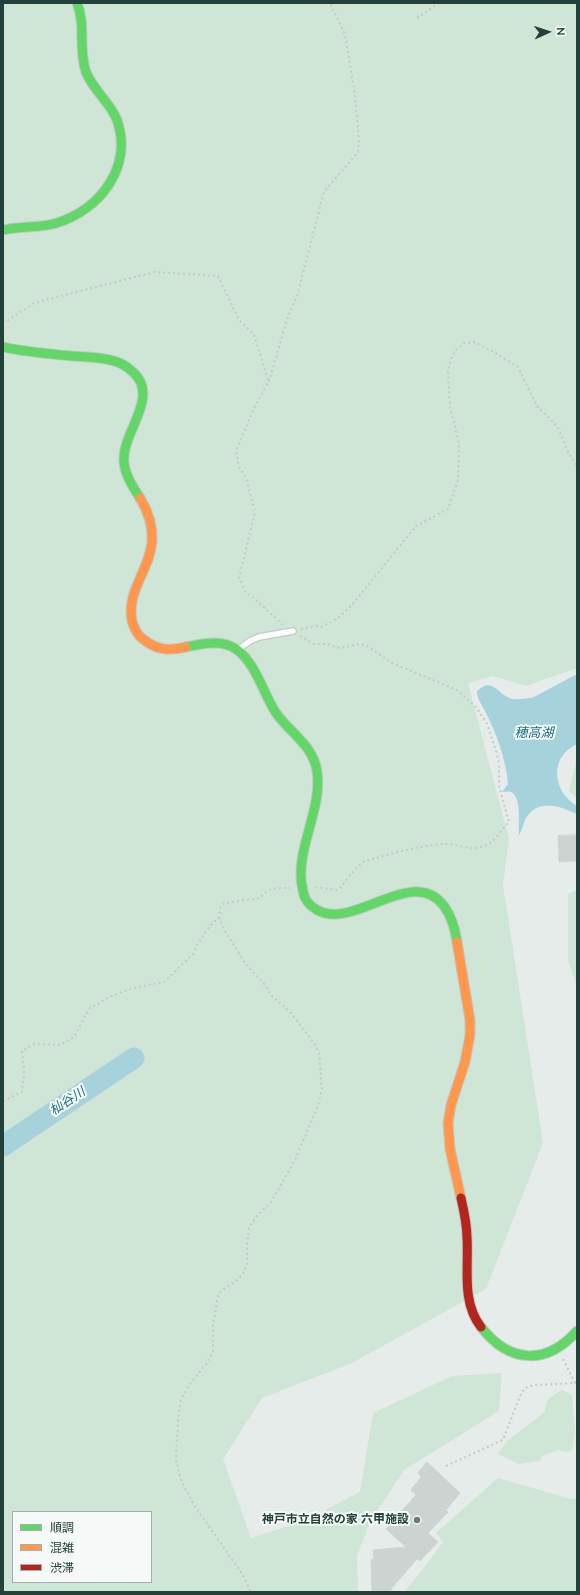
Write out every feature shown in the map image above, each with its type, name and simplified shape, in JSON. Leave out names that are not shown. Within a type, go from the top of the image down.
[{"type":"street","points":[[3,230],[51,224],[76,215],[95,202],[105,192],[114,179],[120,162],[122,142],[116,118],[109,105],[90,80],[85,69],[82,56],[81,15],[77,3]]},
{"type":"street","points":[[3,346],[16,350],[113,360],[122,364],[135,374],[141,386],[142,405],[125,451],[124,465],[130,484],[149,515],[152,524],[152,535],[150,550],[132,598],[130,610],[131,619],[141,638],[148,644],[158,648],[174,650],[209,643],[218,643],[227,644],[237,650],[248,662],[277,715],[305,745],[312,755],[316,767],[318,782],[303,866],[302,888],[305,899],[311,908],[326,915],[341,914],[401,893],[425,892],[442,902],[448,910],[452,918],[470,1020],[467,1054],[452,1102],[448,1122],[451,1161],[466,1224],[467,1289],[469,1304],[482,1330],[503,1348],[518,1354],[532,1356],[544,1355],[558,1349],[577,1331]]},
{"type":"lane","points":[[237,650],[259,637],[293,632]]},
{"type":"path","points":[[313,887],[338,890],[354,870],[365,862],[414,849],[447,844],[466,848],[481,847],[490,844],[509,822],[499,786],[499,765],[497,754],[487,724],[476,707],[457,690],[392,663],[367,646],[360,644],[340,648],[327,644],[314,644],[284,626],[254,598],[246,593],[239,578],[255,512],[246,478],[239,467],[236,451],[255,406],[269,381],[288,316],[297,296],[324,192],[358,152],[359,140],[355,96],[344,34],[330,3]]},
{"type":"path","points":[[417,18],[439,3]]},
{"type":"path","points":[[3,321],[6,322],[34,303],[154,272],[218,276],[239,320],[254,335],[269,381]]},
{"type":"path","points":[[293,632],[309,627],[321,627],[338,618],[352,605],[416,526],[448,508],[458,480],[460,444],[450,407],[448,370],[452,356],[464,343],[474,342],[518,367],[537,406],[558,426],[568,454],[577,466]]},
{"type":"path","points":[[3,1100],[22,1092],[24,1072],[22,1051],[34,1044],[60,1045],[74,1037],[89,1009],[109,997],[133,988],[164,982],[194,953],[197,945],[209,927],[219,917],[222,906],[225,903],[260,898],[264,893],[272,888],[302,888]]},
{"type":"path","points":[[219,917],[224,929],[245,963],[266,986],[271,994],[291,1013],[316,1046],[319,1053],[322,1089],[318,1106],[294,1162],[271,1202],[249,1228],[246,1244],[247,1263],[243,1274],[236,1281],[221,1291],[218,1296],[213,1325],[213,1351],[207,1363],[189,1385],[181,1400],[178,1419],[176,1460],[182,1483],[194,1505],[242,1575],[251,1592]]},
{"type":"path","points":[[446,1466],[503,1440],[520,1396],[525,1388],[534,1385],[576,1383],[558,1349]]},
{"type":"green space","points":[[3,3],[577,3],[577,668],[526,686],[493,676],[468,683],[509,839],[503,885],[543,1143],[486,1289],[352,1363],[262,1398],[223,1459],[251,1538],[304,1521],[360,1492],[373,1413],[452,1376],[502,1373],[499,1411],[404,1470],[370,1522],[357,1556],[358,1592],[3,1592]]},
{"type":"green space","points":[[577,759],[577,798],[569,791]]},
{"type":"green space","points":[[577,890],[577,987],[568,961],[568,894]]},
{"type":"green space","points":[[562,1390],[572,1395],[575,1432],[572,1451],[566,1452],[558,1450],[542,1456],[540,1461],[519,1464],[498,1454],[507,1441],[545,1412],[546,1404],[549,1398]]},
{"type":"green space","points":[[498,1478],[567,1498],[577,1499],[577,1592],[404,1592],[443,1542],[436,1533]]},
{"type":"water","name":"穂高湖","points":[[577,674],[577,744],[568,750],[562,757],[558,765],[557,774],[563,792],[569,800],[577,806],[577,814],[557,806],[543,806],[537,808],[526,818],[519,835],[519,811],[517,799],[511,792],[502,792],[508,784],[503,755],[497,737],[478,698],[477,691],[487,685],[495,688],[512,699],[529,698],[534,697]]},
{"type":"building","points":[[577,835],[577,861],[559,862],[558,836]]},
{"type":"building","name":"神戸市立自然の家 六甲施設","points":[[427,1462],[460,1493],[446,1510],[448,1512],[428,1533],[438,1542],[420,1561],[417,1559],[391,1589],[391,1592],[372,1592],[371,1559],[374,1559],[373,1550],[406,1547],[386,1529],[416,1495],[411,1490],[421,1477],[418,1473]]},
{"type":"waterway","name":"杣谷川","points":[[3,1146],[134,1058]]},
{"type":"traffic: fast","points":[[3,230],[51,225],[73,216],[100,196],[110,184],[117,169],[121,154],[121,137],[117,120],[86,72],[82,55],[80,11],[77,3]]},
{"type":"traffic: fast","points":[[3,347],[38,353],[93,357],[109,360],[123,364],[135,374],[141,384],[143,394],[141,405],[128,440],[124,462],[128,476],[140,498]]},
{"type":"traffic: fast","points":[[186,647],[218,643],[230,646],[243,655],[254,670],[276,713],[306,746],[315,762],[318,786],[313,816],[302,861],[301,876],[304,894],[310,904],[317,910],[332,914],[348,912],[400,894],[416,892],[431,895],[444,906],[449,914],[454,927],[457,942]]},
{"type":"traffic: fast","points":[[481,1327],[503,1348],[528,1356],[540,1355],[553,1350],[577,1331]]},
{"type":"traffic: slow","points":[[140,498],[149,518],[152,529],[152,541],[147,562],[132,600],[132,621],[136,631],[148,643],[163,649],[186,647]]},
{"type":"traffic: slow","points":[[457,942],[470,1020],[470,1035],[465,1062],[451,1105],[448,1123],[450,1149],[461,1198]]},
{"type":"traffic: jam","points":[[461,1198],[467,1233],[468,1295],[475,1317],[481,1327]]},
{"type":"place","name":"神戸市立自然の家 六甲施設","points":[[417,1520]]}]
